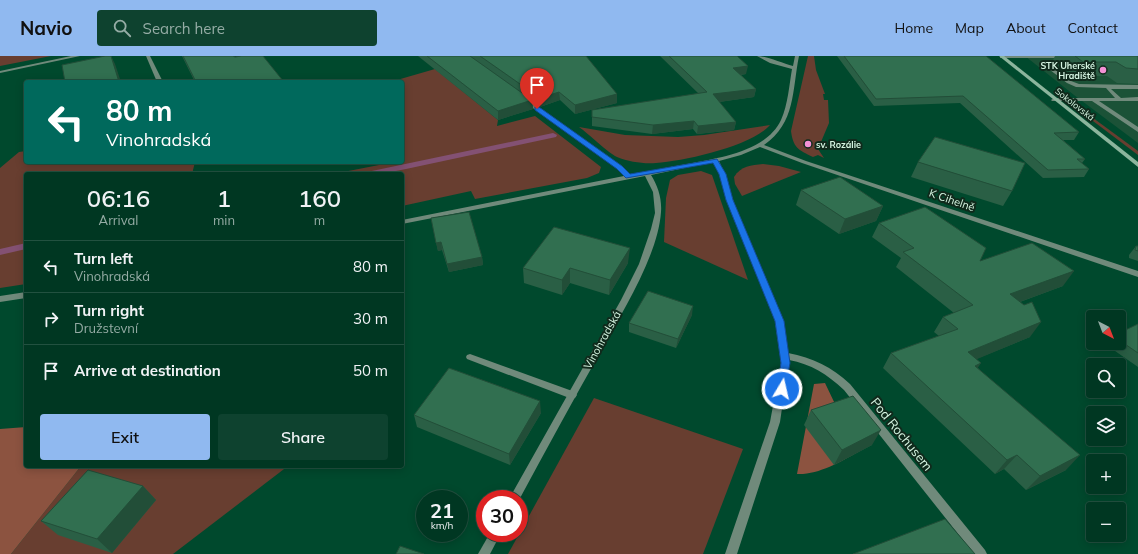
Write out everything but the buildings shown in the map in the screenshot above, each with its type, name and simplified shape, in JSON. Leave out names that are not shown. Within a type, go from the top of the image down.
[{"type":"main road","name":"Sokolovská","points":[[1002,56],[1054,100],[1138,165]]},
{"type":"street","points":[[0,72],[78,56]]},
{"type":"street","points":[[148,56],[159,80]]},
{"type":"street","points":[[759,56],[772,62],[794,68]]},
{"type":"street","points":[[404,222],[628,176],[736,156],[759,146],[779,131],[786,116],[797,56]]},
{"type":"street","points":[[1002,56],[1068,57]]},
{"type":"street","points":[[1043,62],[1069,82],[1078,86],[1138,87]]},
{"type":"street","points":[[1107,87],[1119,99]]},
{"type":"street","points":[[519,96],[619,167],[628,176]]},
{"type":"street","points":[[1054,100],[1138,99]]},
{"type":"street","points":[[1094,100],[1138,130]]},
{"type":"street","name":"K Cihelně","points":[[759,146],[1138,274]]},
{"type":"street","points":[[715,160],[722,174],[730,200],[779,321],[785,356],[784,378],[775,422],[731,554]]},
{"type":"street","name":"Vinohradská","points":[[519,490],[621,307],[646,256],[658,215],[655,187],[647,173]]},
{"type":"street","points":[[0,299],[24,295]]},
{"type":"street","name":"Pod Rochusem","points":[[785,356],[800,358],[825,368],[834,374],[847,387],[981,554]]},
{"type":"street","points":[[470,357],[572,395]]},
{"type":"street","points":[[484,554],[491,542]]},
{"type":"shaded area","points":[[0,56],[51,56],[0,66]]},
{"type":"shaded area","points":[[808,56],[814,56],[816,70],[825,94],[823,94],[824,100],[828,100],[829,123],[818,149],[824,158],[818,155],[813,157],[800,150],[793,141],[791,131]]},
{"type":"shaded area","points":[[1025,56],[1138,56],[1138,143],[1074,95]]},
{"type":"shaded area","points":[[435,69],[498,120],[497,126],[535,116],[601,167],[599,173],[587,178],[475,199],[471,191],[404,206],[404,172],[343,172],[379,164],[404,164],[404,80],[397,80]]},
{"type":"shaded area","points":[[1089,115],[1138,151],[1138,155],[1093,121]]},
{"type":"shaded area","points":[[770,125],[761,133],[749,140],[734,146],[700,156],[668,162],[651,163],[642,163],[617,157],[579,127],[625,135],[678,137],[704,135]]},
{"type":"shaded area","points":[[24,151],[24,164],[194,164],[192,172],[24,172],[24,284],[0,288],[0,168],[19,152]]},
{"type":"shaded area","points":[[763,164],[779,166],[801,172],[742,196],[735,184],[734,177],[743,168]]},
{"type":"shaded area","points":[[701,171],[712,175],[748,280],[664,242],[666,198],[670,180],[678,175]]},
{"type":"shaded area","points":[[825,383],[858,452],[821,470],[805,474],[797,474],[814,384]]},
{"type":"shaded area","points":[[594,398],[743,449],[703,554],[508,554],[515,542],[528,542],[528,518]]},
{"type":"shaded area","points":[[24,427],[24,468],[79,468],[11,554],[0,554],[0,429]]},
{"type":"shaded area","points":[[79,468],[285,468],[173,554],[11,554]]},
{"type":"waterway","points":[[378,172],[553,135]]},
{"type":"waterway","points":[[0,252],[24,246]]},
{"type":"place","name":"STK Uherské Hradiště","points":[[1103,70]]},
{"type":"place","name":"sv. Rozálie","points":[[808,144]]},
{"type":"route","points":[[537,109],[619,167],[628,176],[715,160],[722,174],[730,200],[779,321],[783,336],[786,363],[782,389]]}]
